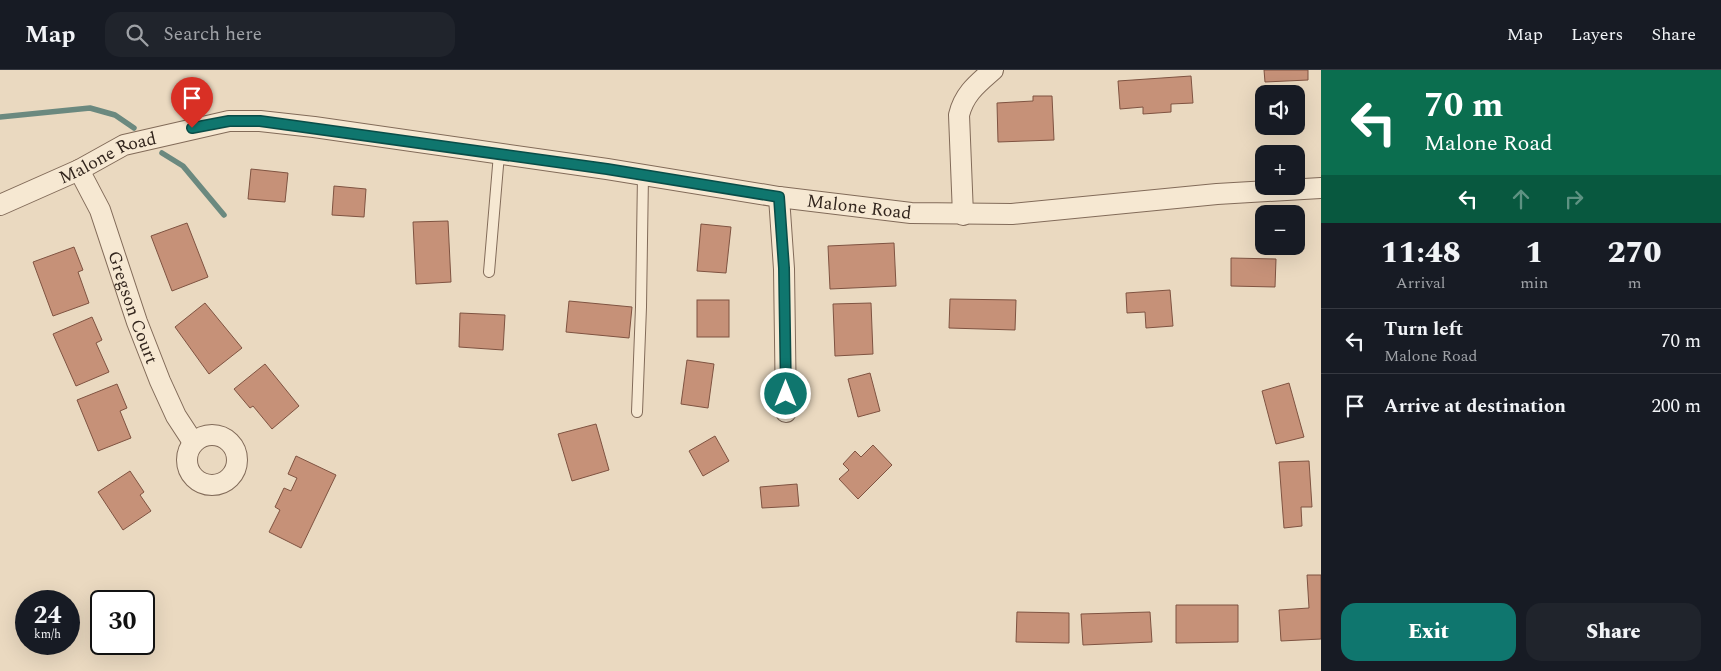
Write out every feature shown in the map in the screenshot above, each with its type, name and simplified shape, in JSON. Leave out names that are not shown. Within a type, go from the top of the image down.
[{"type":"street","points":[[963,215],[959,115],[962,102],[971,90],[993,70]]},
{"type":"street","name":"Malone Road","points":[[0,205],[79,170],[124,145],[229,121],[260,121],[314,127],[643,175],[779,197],[879,210],[963,215],[1012,214],[1217,194],[1321,188]]},
{"type":"street","name":"Gregson Court","points":[[79,170],[100,210],[137,322],[160,381],[176,416],[193,442]]},
{"type":"street","points":[[779,197],[784,268],[786,412]]},
{"type":"lane","points":[[489,272],[499,154]]},
{"type":"lane","points":[[637,412],[642,307],[643,175]]},
{"type":"building","points":[[1264,70],[1308,70],[1308,80],[1265,82]]},
{"type":"building","points":[[1191,76],[1193,103],[1171,104],[1171,112],[1143,114],[1143,107],[1120,109],[1118,81]]},
{"type":"building","points":[[1033,96],[1052,96],[1054,140],[998,142],[997,103],[1033,101]]},
{"type":"building","points":[[251,169],[288,173],[285,202],[248,199]]},
{"type":"building","points":[[334,186],[366,189],[364,217],[332,215]]},
{"type":"building","points":[[448,221],[451,282],[416,284],[413,222]]},
{"type":"building","points":[[187,223],[208,277],[172,291],[151,236]]},
{"type":"building","points":[[701,224],[731,227],[726,273],[697,271]]},
{"type":"building","points":[[894,243],[896,286],[830,289],[828,246]]},
{"type":"building","points":[[74,247],[83,270],[78,272],[89,303],[53,316],[33,262]]},
{"type":"building","points":[[1231,258],[1276,259],[1275,287],[1231,286]]},
{"type":"building","points":[[1170,290],[1173,326],[1146,328],[1145,312],[1127,313],[1126,293]]},
{"type":"building","points":[[950,299],[1016,300],[1015,330],[949,328]]},
{"type":"building","points":[[697,300],[729,300],[729,337],[697,337]]},
{"type":"building","points":[[569,301],[632,307],[629,338],[566,332]]},
{"type":"building","points":[[205,303],[242,348],[209,374],[175,327]]},
{"type":"building","points":[[871,303],[873,354],[835,356],[833,304]]},
{"type":"building","points":[[460,313],[505,315],[503,350],[459,347]]},
{"type":"building","points":[[92,317],[102,340],[96,343],[109,372],[76,386],[53,334]]},
{"type":"building","points":[[687,360],[714,364],[708,408],[681,404]]},
{"type":"building","points":[[265,364],[299,406],[272,429],[253,406],[250,408],[234,389]]},
{"type":"building","points":[[870,373],[880,411],[858,417],[848,379]]},
{"type":"building","points":[[1289,383],[1304,437],[1276,444],[1262,391]]},
{"type":"building","points":[[117,384],[127,408],[120,411],[131,438],[98,451],[77,400]]},
{"type":"building","points":[[596,424],[609,470],[572,481],[558,434]]},
{"type":"building","points":[[715,436],[729,461],[703,476],[689,451]]},
{"type":"building","points":[[873,445],[892,465],[858,499],[839,479],[849,470],[843,464],[855,451],[861,457]]},
{"type":"building","points":[[296,456],[336,475],[301,548],[269,532],[280,510],[275,507],[284,488],[291,491],[297,478],[288,474]]},
{"type":"building","points":[[1309,461],[1312,507],[1301,507],[1302,526],[1284,528],[1279,462]]},
{"type":"building","points":[[130,471],[144,492],[140,495],[151,511],[123,530],[98,492]]},
{"type":"building","points":[[797,484],[799,506],[762,508],[760,487]]},
{"type":"building","points":[[1307,575],[1321,575],[1321,639],[1281,641],[1279,610],[1309,608]]},
{"type":"building","points":[[1176,605],[1238,605],[1238,642],[1176,643]]},
{"type":"building","points":[[1017,612],[1069,613],[1069,643],[1016,642]]},
{"type":"building","points":[[1150,612],[1152,642],[1083,645],[1081,614]]},
{"type":"waterway","points":[[0,117],[90,108],[115,115],[134,128]]},
{"type":"waterway","points":[[162,153],[183,166],[224,215]]},
{"type":"route","points":[[192,128],[229,121],[260,121],[314,127],[607,169],[779,197],[784,268],[786,394]]}]
